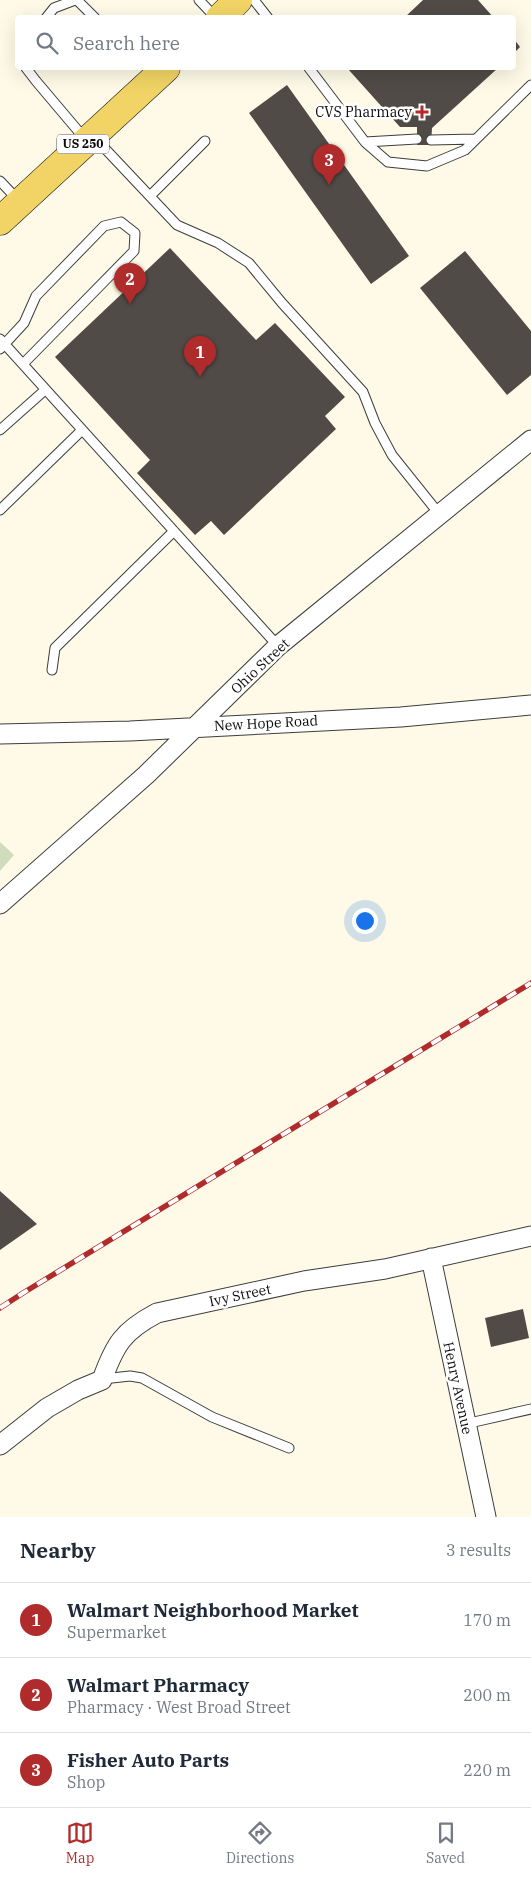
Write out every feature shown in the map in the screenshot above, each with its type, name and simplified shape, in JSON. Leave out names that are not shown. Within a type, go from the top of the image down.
[{"type":"main road","points":[[223,15],[238,0]]},
{"type":"main road","name":"US 250","points":[[0,221],[157,73]]},
{"type":"street","name":"Ohio Street","points":[[0,904],[146,775],[278,646],[531,440]]},
{"type":"street","name":"New Hope Road","points":[[0,734],[130,731],[401,717],[531,705]]},
{"type":"street","name":"Ivy Street","points":[[102,1380],[111,1354],[124,1336],[141,1321],[157,1313],[304,1281],[385,1269],[531,1236]]},
{"type":"street","name":"Henry Avenue","points":[[431,1258],[486,1517]]},
{"type":"street","points":[[0,1445],[47,1408],[78,1390],[102,1380]]},
{"type":"lane","points":[[48,15],[54,8],[76,0],[92,15]]},
{"type":"lane","points":[[199,0],[213,15]]},
{"type":"lane","points":[[254,0],[266,15]]},
{"type":"lane","points":[[28,70],[89,138],[178,225],[218,243],[249,263],[282,303],[363,392],[375,423],[392,455],[440,516]]},
{"type":"lane","points":[[311,70],[365,142],[388,162],[427,166],[465,150],[531,85]]},
{"type":"lane","points":[[365,142],[417,139]]},
{"type":"lane","points":[[432,140],[476,139]]},
{"type":"lane","points":[[150,196],[206,141]]},
{"type":"lane","points":[[0,181],[20,202]]},
{"type":"lane","points":[[23,364],[134,251],[135,233],[121,222],[104,226],[36,296],[24,323],[2,344],[23,364],[278,646]]},
{"type":"lane","points":[[0,430],[46,390]]},
{"type":"lane","points":[[0,510],[82,430]]},
{"type":"lane","points":[[52,670],[55,648],[174,531]]},
{"type":"lane","points":[[102,1380],[130,1376],[142,1378],[212,1417],[289,1448]]},
{"type":"lane","points":[[465,1424],[531,1409]]},
{"type":"green space","points":[[0,842],[14,855],[0,871]]},
{"type":"building","points":[[423,0],[478,0],[491,15],[407,15]]},
{"type":"building","points":[[516,42],[520,47],[516,51]]},
{"type":"building","name":"CVS Pharmacy","points":[[349,70],[496,70],[432,128],[431,145],[417,145],[417,127],[400,127]]},
{"type":"building","points":[[287,85],[409,256],[371,284],[249,113]]},
{"type":"building","points":[[170,248],[256,340],[275,323],[345,397],[325,416],[336,429],[224,535],[211,521],[195,535],[137,473],[150,460],[55,357]]},
{"type":"building","points":[[465,251],[531,331],[531,375],[507,395],[420,288]]},
{"type":"building","points":[[0,1191],[37,1224],[0,1250]]},
{"type":"building","points":[[523,1309],[529,1338],[491,1347],[485,1318]]},
{"type":"railway","points":[[0,1308],[531,983]]},
{"type":"place","name":"CVS Pharmacy","points":[[422,112]]},
{"type":"place","name":"Fisher Auto Parts","points":[[329,185]]},
{"type":"place","name":"Walmart Pharmacy","points":[[130,304]]},
{"type":"place","name":"Walmart Neighborhood Market","points":[[200,377]]}]
